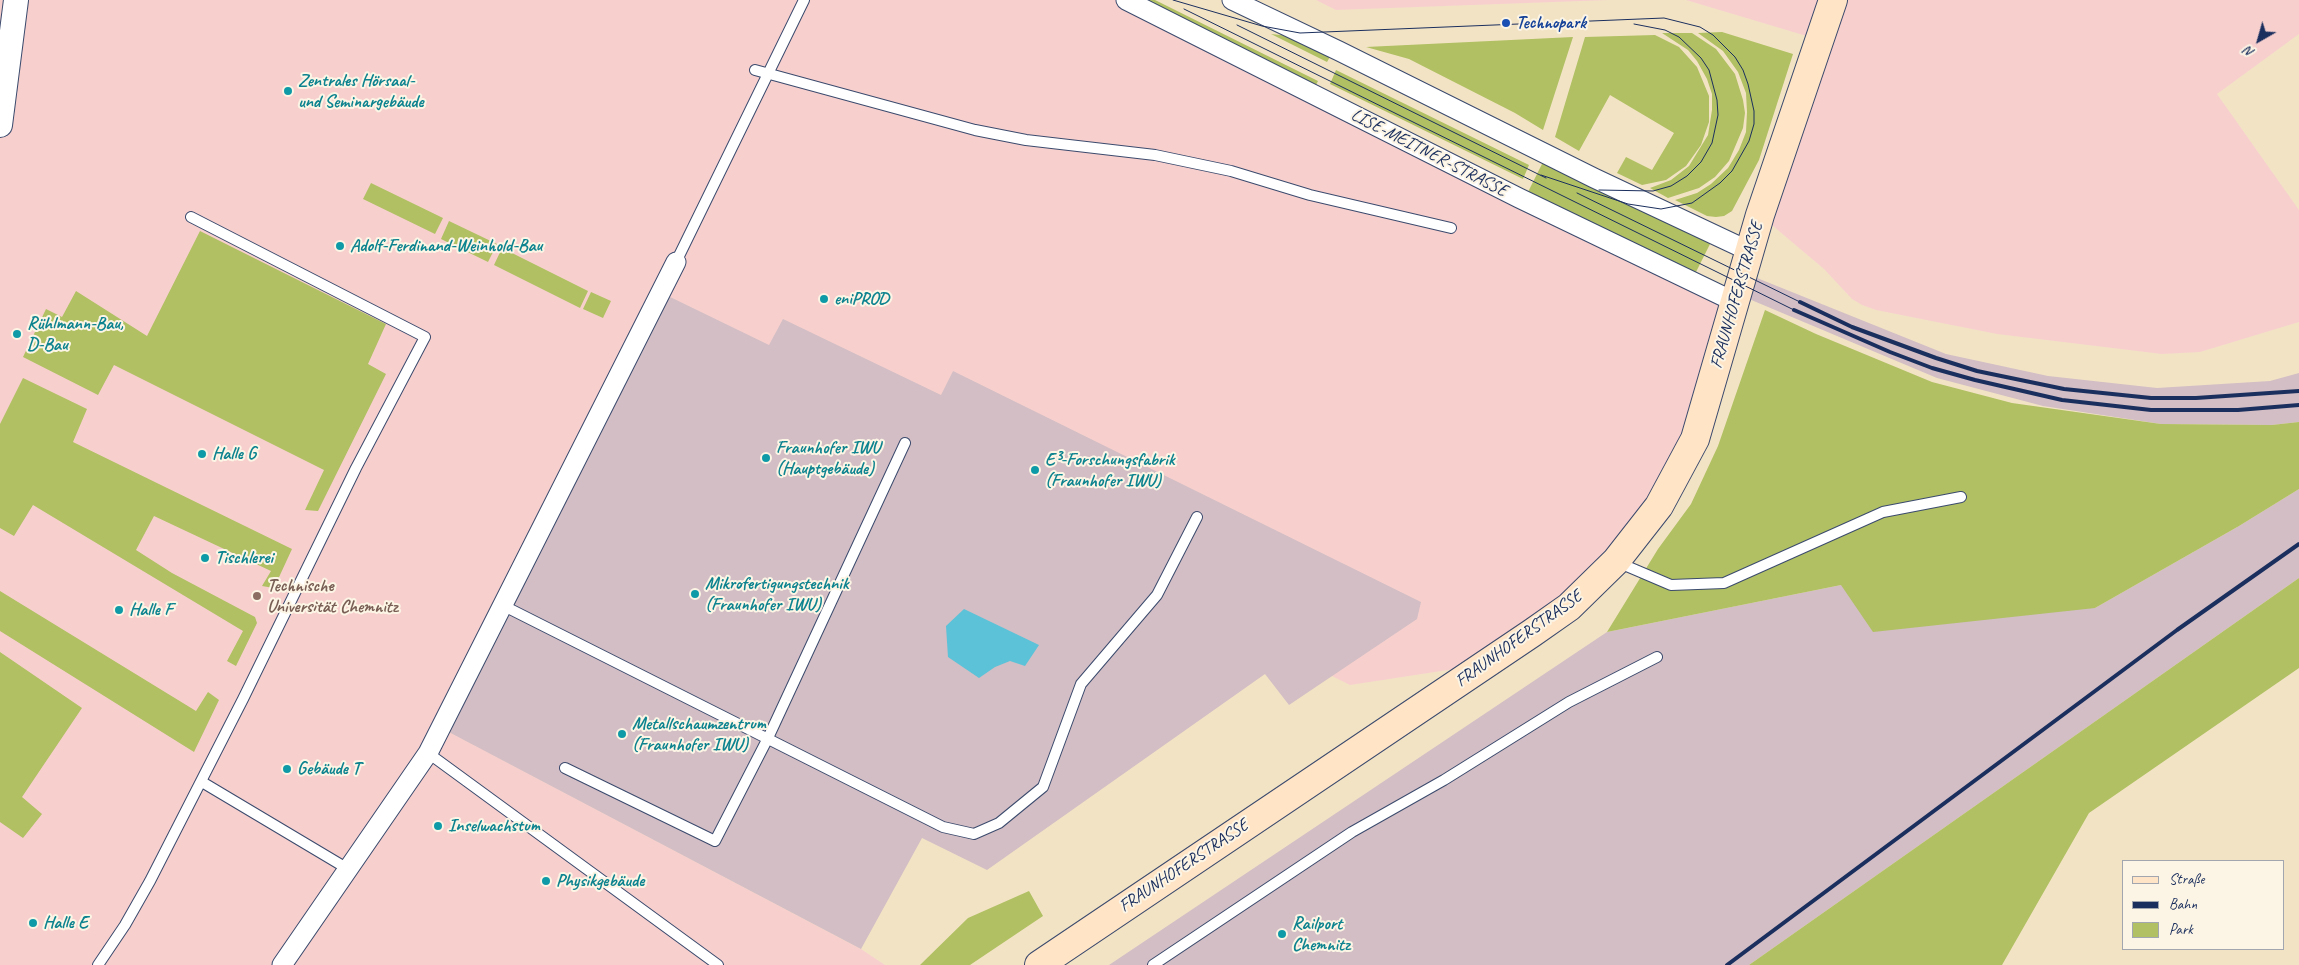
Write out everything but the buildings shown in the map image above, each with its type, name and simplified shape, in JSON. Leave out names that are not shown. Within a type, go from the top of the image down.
[{"type":"main road","name":"FRAUNHOFERSTRASSE","points":[[1039,965],[1532,633],[1569,607],[1616,561],[1659,506],[1695,439],[1749,251],[1833,0]]},
{"type":"street","points":[[0,125],[6,42],[16,0]]},
{"type":"street","name":"LISE-MEITNER-STRASSE","points":[[1126,0],[1519,198],[1735,302]]},
{"type":"street","points":[[1232,0],[1594,178],[1749,251]]},
{"type":"street","points":[[282,965],[428,753],[676,262]]},
{"type":"lane","points":[[676,262],[770,74],[804,0]]},
{"type":"lane","points":[[756,70],[975,130],[1026,140],[1155,155],[1231,170],[1310,195],[1451,228]]},
{"type":"lane","points":[[98,965],[125,925],[202,782],[356,468],[425,337],[191,217]]},
{"type":"lane","points":[[565,768],[715,841],[768,738],[905,443]]},
{"type":"lane","points":[[1616,561],[1671,585],[1724,583],[1883,512],[1961,497]]},
{"type":"lane","points":[[502,605],[944,828],[974,834],[999,823],[1043,787],[1081,684],[1156,595],[1197,517]]},
{"type":"lane","points":[[1153,965],[1352,832],[1444,780],[1568,702],[1657,657]]},
{"type":"lane","points":[[428,753],[718,965]]},
{"type":"lane","points":[[202,782],[348,869]]},
{"type":"shaded area","name":"Technische Universität Chemnitz","points":[[0,0],[1135,0],[1735,302],[1659,506],[1487,664],[1350,685],[649,336],[446,730],[861,949],[885,965],[0,965]]},
{"type":"shaded area","points":[[1316,0],[1609,0],[1336,10]]},
{"type":"shaded area","points":[[1686,0],[2299,0],[2299,34],[2217,94],[2299,210],[2299,322],[2200,352],[2162,354],[1997,334],[1876,310],[1862,305],[1852,299],[1824,269],[1760,215],[1820,40]]},
{"type":"shaded area","points":[[1757,278],[1946,354],[2048,376],[2157,388],[2270,381],[2299,373],[2299,422],[2272,425],[2161,424],[2043,406],[1937,378],[1749,299]]},
{"type":"shaded area","points":[[666,295],[769,345],[783,319],[941,395],[953,371],[1421,602],[1417,619],[1289,705],[1265,674],[987,870],[922,838],[861,949],[445,730]]},
{"type":"shaded area","points":[[2299,489],[2299,578],[1749,965],[1109,965],[1607,632],[1841,585],[2095,608],[2239,526]]},
{"type":"green space","points":[[1139,0],[1155,0],[1318,81],[1314,89]]},
{"type":"green space","points":[[1722,32],[1793,54],[1759,160],[1732,211],[1724,216],[1716,217],[1707,216],[1675,200],[1697,193],[1711,184],[1728,168],[1739,150],[1746,132],[1746,93],[1738,72],[1723,51],[1698,33]]},
{"type":"green space","points":[[1662,33],[1692,33],[1716,49],[1735,74],[1745,113],[1743,128],[1729,161],[1715,177],[1699,188],[1668,198],[1650,188],[1671,180],[1689,166],[1708,135],[1712,110],[1712,94],[1707,79],[1688,50]]},
{"type":"green space","points":[[1271,34],[1290,36],[1331,55],[1327,62]]},
{"type":"green space","points":[[1655,35],[1679,47],[1697,67],[1709,96],[1709,122],[1701,145],[1686,166],[1666,180],[1642,185],[1617,173],[1626,157],[1652,170],[1674,133],[1610,95],[1579,151],[1555,137],[1585,37]]},
{"type":"green space","points":[[1573,37],[1543,130],[1515,113],[1409,59],[1366,47]]},
{"type":"green space","points":[[1336,70],[1529,165],[1523,179],[1330,84]]},
{"type":"green space","points":[[1544,160],[1711,242],[1694,276],[1527,194]]},
{"type":"green space","points":[[371,183],[443,218],[435,234],[363,199]]},
{"type":"green space","points":[[449,221],[497,244],[488,262],[441,239]]},
{"type":"green space","points":[[200,231],[386,324],[368,364],[386,374],[318,511],[305,510],[324,470],[114,365],[98,395],[23,357],[46,309],[62,317],[76,291],[147,336]]},
{"type":"green space","points":[[502,248],[588,291],[580,308],[494,265]]},
{"type":"green space","points":[[591,292],[611,301],[603,318],[583,309]]},
{"type":"green space","points":[[1765,310],[1816,334],[1932,382],[2012,403],[2161,424],[2272,425],[2299,422],[2299,489],[2239,526],[2095,608],[1873,632],[1841,585],[1607,632],[1658,549],[1691,504],[1718,446]]},
{"type":"green space","points":[[23,378],[87,409],[73,442],[292,549],[274,588],[262,586],[271,571],[154,516],[136,550],[172,573],[255,617],[257,623],[236,666],[227,661],[243,631],[33,505],[14,536],[0,528],[0,424]]},
{"type":"green space","points":[[2299,578],[2299,668],[2089,813],[2002,965],[1749,965]]},
{"type":"green space","points":[[0,591],[196,711],[208,692],[219,700],[194,752],[0,631]]},
{"type":"green space","points":[[0,652],[82,708],[22,797],[42,814],[23,838],[0,822]]},
{"type":"green space","points":[[1029,891],[1043,916],[970,965],[920,965],[968,918]]},
{"type":"water","points":[[964,609],[1039,645],[1025,666],[1010,661],[995,667],[979,678],[948,657],[946,626]]},
{"type":"tram line","points":[[1173,0],[1262,26],[1300,33],[1664,18],[1700,27],[1713,35],[1735,57],[1743,70],[1754,111],[1754,124],[1749,141],[1732,171],[1720,183],[1692,203],[1661,209],[1628,204],[1541,175]]},
{"type":"tram line","points":[[1184,9],[1794,310]]},
{"type":"tram line","points":[[1599,190],[1653,191],[1671,186],[1687,176],[1701,162],[1712,143],[1718,115],[1717,100],[1709,70],[1701,58],[1679,37],[1665,30],[1634,24]]},
{"type":"tram line","points":[[1237,25],[1546,178]]},
{"type":"tram line","points":[[1577,193],[1800,302]]},
{"type":"railway","points":[[1800,302],[1852,327],[1936,358],[1977,371],[2064,389],[2151,398],[2196,398],[2299,391]]},
{"type":"railway","points":[[1794,310],[1890,352],[1932,368],[2062,400],[2151,410],[2238,410],[2299,405]]},
{"type":"railway","points":[[1727,965],[2177,630],[2299,544]]},
{"type":"place","name":"Technopark","points":[[1506,23]]},
{"type":"place","name":"Zentrales Hörsaal- und Seminargebäude","points":[[288,91]]},
{"type":"place","name":"Adolf-Ferdinand-Weinhold-Bau","points":[[340,246]]},
{"type":"place","name":"eniPROD","points":[[824,299]]},
{"type":"place","name":"Rühlmann-Bau, D-Bau","points":[[17,334]]},
{"type":"place","name":"Halle G","points":[[202,454]]},
{"type":"place","name":"Fraunhofer IWU (Hauptgebäude)","points":[[766,458]]},
{"type":"place","name":"E³-Forschungsfabrik (Fraunhofer IWU)","points":[[1035,470]]},
{"type":"place","name":"Tischlerei","points":[[205,558]]},
{"type":"place","name":"Mikrofertigungstechnik (Fraunhofer IWU)","points":[[695,594]]},
{"type":"place","name":"Technische Universität Chemnitz","points":[[257,596]]},
{"type":"place","name":"Halle F","points":[[119,610]]},
{"type":"place","name":"Metallschaumzentrum (Fraunhofer IWU)","points":[[622,734]]},
{"type":"place","name":"Gebäude T","points":[[287,769]]},
{"type":"place","name":"Inselwachstum","points":[[438,826]]},
{"type":"place","name":"Physikgebäude","points":[[546,881]]},
{"type":"place","name":"Halle E","points":[[33,923]]},
{"type":"place","name":"Railport Chemnitz","points":[[1282,934]]}]
